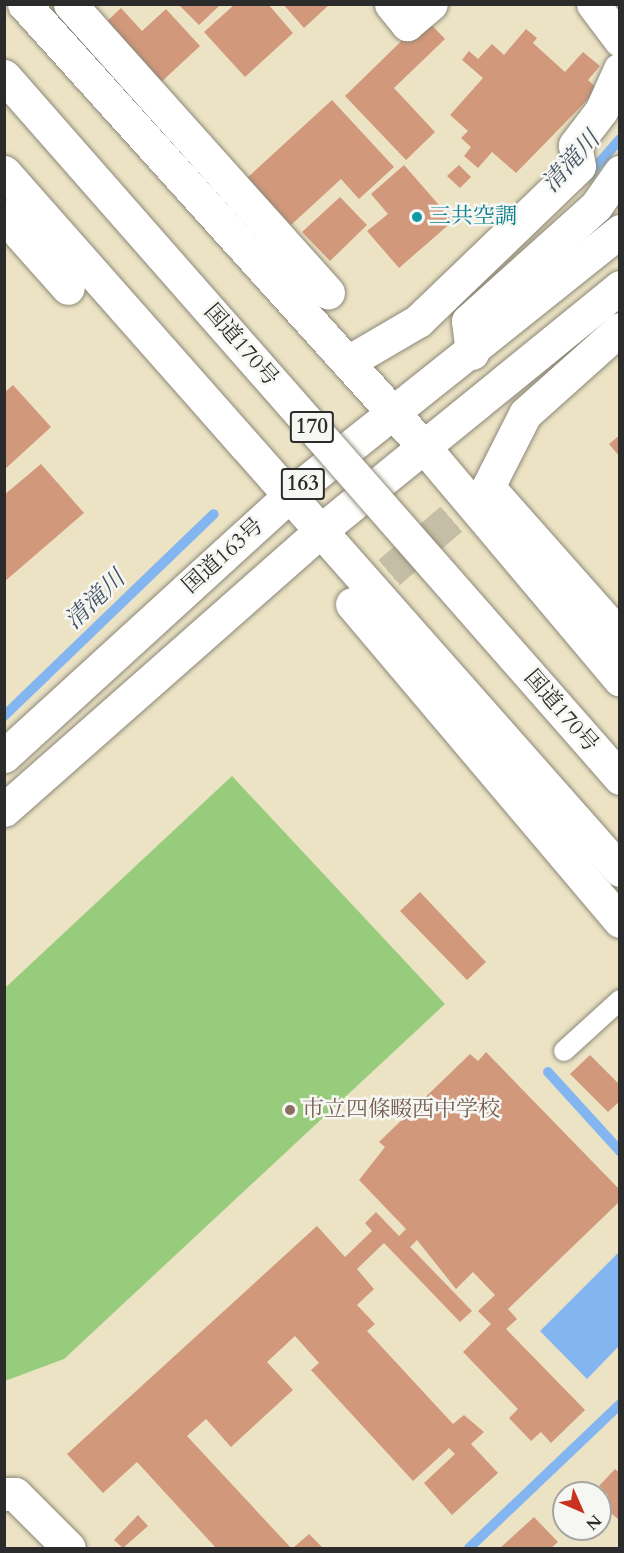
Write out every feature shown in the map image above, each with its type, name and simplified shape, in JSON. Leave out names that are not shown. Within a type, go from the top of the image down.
[{"type":"main road","points":[[24,4],[424,447],[620,680]]},
{"type":"main road","points":[[70,4],[328,292]]},
{"type":"main road","points":[[391,4],[407,24],[431,4]]},
{"type":"main road","points":[[593,4],[620,40]]},
{"type":"main road","points":[[579,166],[575,145],[601,111],[620,69]]},
{"type":"main road","name":"国道170号","points":[[4,76],[620,778]]},
{"type":"main road","points":[[348,362],[418,321],[579,166],[620,109]]},
{"type":"main road","name":"170","points":[[4,172],[292,493],[320,531],[620,870]]},
{"type":"main road","points":[[472,353],[468,321],[596,206],[620,172]]},
{"type":"main road","points":[[4,216],[68,288]]},
{"type":"main road","name":"国道163号","points":[[4,756],[292,493],[472,353],[620,231]]},
{"type":"main road","name":"国道163号","points":[[4,810],[320,531],[620,287]]},
{"type":"main road","points":[[620,329],[525,414],[488,487],[620,636]]},
{"type":"main road","points":[[352,604],[620,921]]},
{"type":"main road","points":[[4,1494],[15,1494],[69,1548]]},
{"type":"lane","points":[[564,1051],[620,1000]]},
{"type":"green space","points":[[232,776],[445,1004],[64,1359],[5,1381],[5,988]]},
{"type":"water","points":[[619,1252],[619,1346],[587,1379],[540,1331]]},
{"type":"building","points":[[178,4],[217,4],[219,6],[199,25]]},
{"type":"building","points":[[235,4],[268,4],[293,33],[245,77],[204,32]]},
{"type":"building","points":[[283,4],[330,4],[304,28]]},
{"type":"building","points":[[121,8],[142,31],[166,9],[200,46],[159,84],[103,25]]},
{"type":"building","points":[[425,18],[445,39],[394,88],[435,132],[406,160],[345,96]]},
{"type":"building","points":[[526,29],[537,38],[533,43],[565,72],[583,52],[600,66],[588,80],[598,89],[516,173],[492,152],[478,168],[464,156],[471,147],[461,138],[468,131],[450,115],[483,78],[462,60],[469,51],[478,59],[492,44],[504,55]]},
{"type":"building","points":[[332,100],[394,167],[359,199],[341,179],[291,225],[247,178]]},
{"type":"building","name":"三共空調","points":[[404,165],[453,221],[399,268],[367,231],[388,214],[371,194]]},
{"type":"building","points":[[459,165],[471,177],[460,188],[447,176]]},
{"type":"building","points":[[340,197],[367,225],[330,261],[302,232]]},
{"type":"building","points":[[13,385],[51,427],[4,470],[4,393]]},
{"type":"building","points":[[620,435],[620,457],[609,444]]},
{"type":"building","points":[[41,464],[84,513],[4,582],[4,495]]},
{"type":"building","points":[[420,892],[486,962],[467,980],[400,911]]},
{"type":"building","points":[[486,1052],[620,1190],[620,1201],[508,1309],[517,1319],[506,1329],[585,1410],[551,1443],[541,1432],[531,1441],[509,1418],[518,1409],[463,1352],[491,1324],[478,1311],[495,1295],[473,1272],[456,1289],[417,1240],[410,1247],[472,1311],[460,1322],[384,1243],[357,1269],[374,1289],[357,1305],[375,1324],[367,1331],[453,1424],[464,1415],[484,1432],[471,1444],[498,1473],[452,1515],[424,1483],[455,1454],[449,1448],[413,1481],[311,1370],[319,1363],[295,1336],[267,1362],[293,1390],[231,1447],[206,1419],[187,1436],[291,1548],[216,1548],[137,1462],[103,1493],[67,1454],[317,1226],[345,1257],[372,1231],[365,1223],[376,1212],[399,1236],[406,1229],[359,1180],[385,1147],[379,1142],[470,1054],[478,1061]]},
{"type":"building","points":[[590,1055],[620,1085],[620,1101],[608,1112],[570,1074]]},
{"type":"building","points":[[615,1469],[620,1473],[620,1521],[612,1514],[612,1481],[604,1481]]},
{"type":"building","points":[[138,1515],[148,1526],[123,1548],[114,1540]]},
{"type":"building","points":[[534,1517],[552,1536],[552,1541],[558,1542],[551,1548],[500,1548]]},
{"type":"building","points":[[309,1534],[323,1548],[293,1548]]},
{"type":"waterway","name":"清滝川","points":[[587,177],[620,139]]},
{"type":"waterway","name":"清滝川","points":[[4,716],[214,514]]},
{"type":"waterway","points":[[548,1072],[620,1151]]},
{"type":"waterway","points":[[469,1548],[620,1404]]},
{"type":"tunnel","points":[[352,604],[488,487]]},
{"type":"place","name":"三共空調","points":[[417,217]]},
{"type":"place","name":"市立四條畷西中学校","points":[[290,1110]]}]
